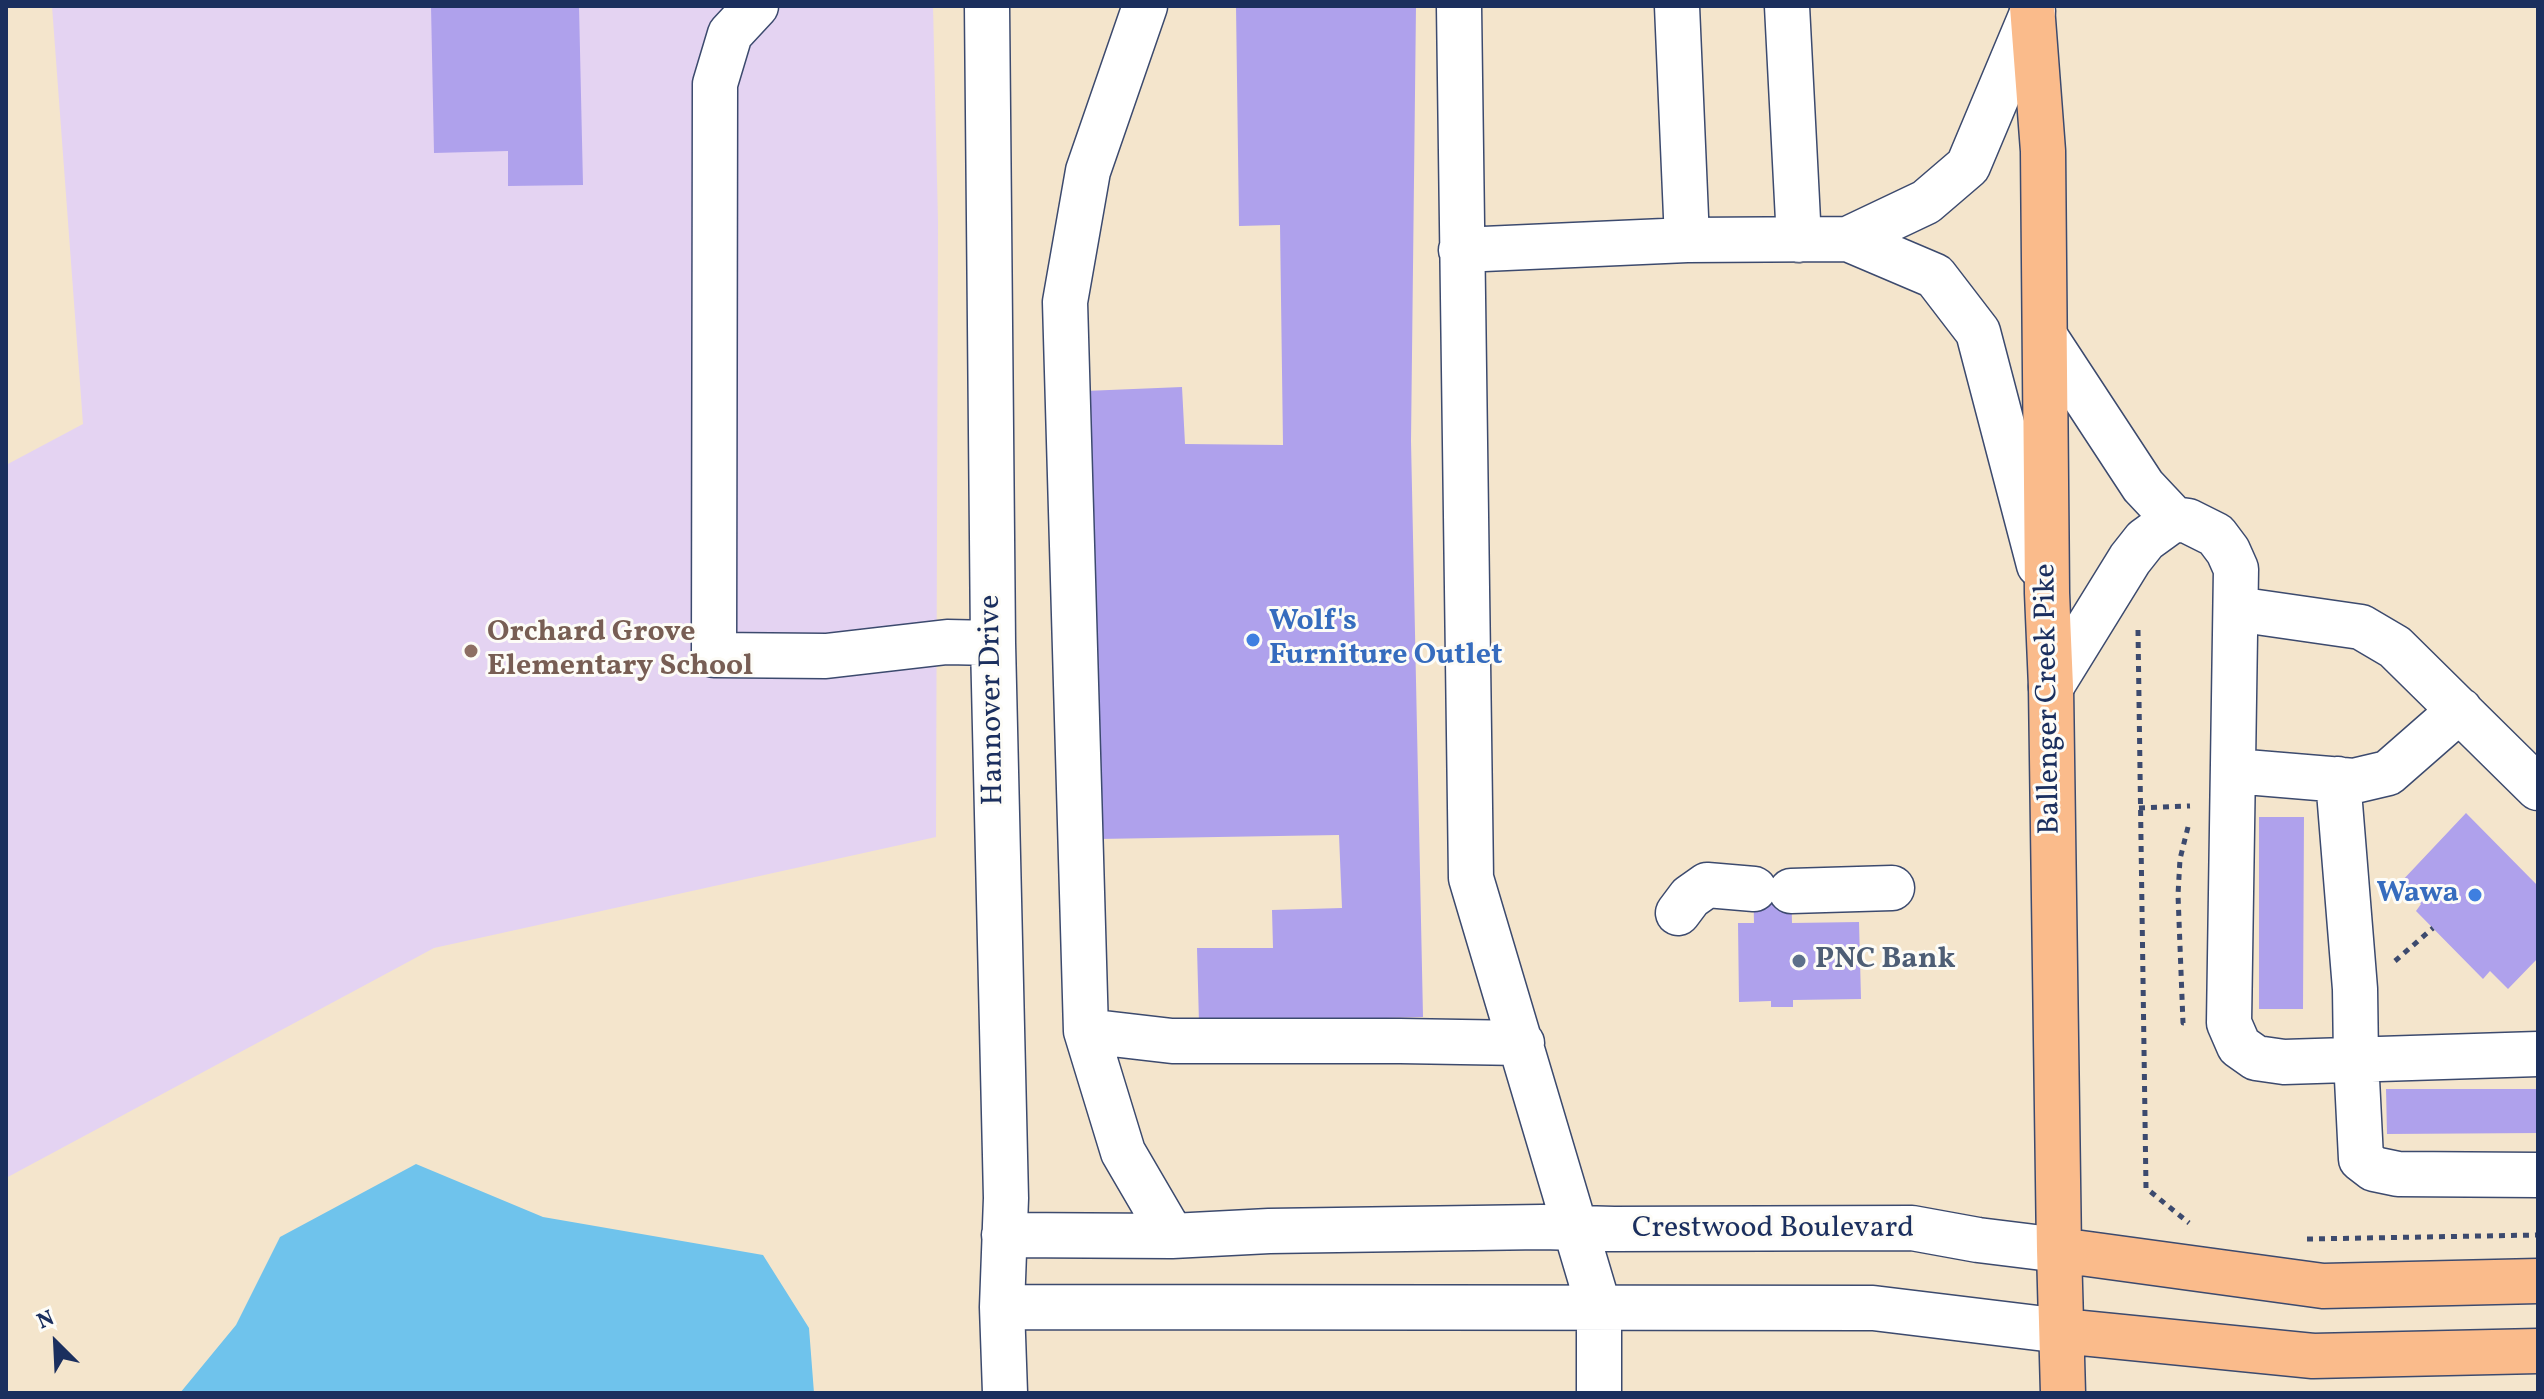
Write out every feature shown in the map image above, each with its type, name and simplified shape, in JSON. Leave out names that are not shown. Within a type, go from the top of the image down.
[{"type":"main road","name":"Ballenger Creek Pike","points":[[2033,9],[2043,151],[2047,593],[2063,1393]]},
{"type":"main road","name":"Crestwood Boulevard","points":[[2059,1250],[2323,1286],[2538,1281]]},
{"type":"main road","points":[[2062,1331],[2313,1356],[2538,1351]]},
{"type":"street","points":[[756,6],[730,34],[715,84],[714,655],[826,656],[947,642],[993,643]]},
{"type":"street","name":"Hannover Drive","points":[[987,6],[993,643],[1006,1198],[1002,1307],[1005,1393]]},
{"type":"street","points":[[1145,6],[1088,171],[1065,302],[1086,1031],[1123,1152],[1172,1236]]},
{"type":"street","points":[[1459,6],[1471,878],[1599,1308],[1599,1393]]},
{"type":"street","points":[[1677,6],[1687,240]]},
{"type":"street","points":[[1787,6],[1799,240]]},
{"type":"street","points":[[1848,239],[1926,202],[1968,166],[2033,9]]},
{"type":"street","points":[[1461,250],[1687,240],[1848,239],[1935,276],[1978,332],[2047,593]]},
{"type":"street","points":[[2046,338],[2143,486],[2174,519],[2188,521],[2216,535],[2236,569],[2229,1023],[2239,1046],[2256,1058],[2284,1062],[2538,1054]]},
{"type":"street","points":[[2051,687],[2130,559],[2145,540],[2174,519]]},
{"type":"street","points":[[2236,609],[2361,627],[2395,647],[2538,788]]},
{"type":"street","points":[[2234,771],[2354,781],[2388,773],[2460,710]]},
{"type":"street","points":[[2338,779],[2355,989],[2361,1159],[2374,1169],[2398,1174],[2538,1175]]},
{"type":"street","points":[[1678,913],[1690,897],[1707,885],[1772,890],[1892,888]]},
{"type":"street","points":[[1086,1031],[1172,1041],[1522,1043]]},
{"type":"street","name":"Crestwood Boulevard","points":[[1004,1235],[1172,1236],[1542,1227],[1912,1228],[2059,1250]]},
{"type":"street","points":[[1002,1307],[1873,1308],[2062,1331]]},
{"type":"shaded area","name":"Orchard Grove Elementary School","points":[[52,6],[933,6],[938,222],[936,837],[434,948],[6,1178],[6,465],[83,424]]},
{"type":"water","points":[[416,1164],[543,1217],[763,1255],[809,1328],[814,1393],[180,1393],[236,1325],[280,1237]]},
{"type":"building","points":[[431,6],[579,6],[583,185],[508,186],[508,151],[434,153]]},
{"type":"building","points":[[1236,6],[1416,6],[1411,441],[1423,1017],[1199,1023],[1197,948],[1273,948],[1272,910],[1342,908],[1339,835],[1097,839],[1085,391],[1182,387],[1185,444],[1283,445],[1280,225],[1239,226]]},
{"type":"building","name":"Wawa","points":[[2466,813],[2538,886],[2538,958],[2508,989],[2490,971],[2483,979],[2416,911],[2421,904],[2400,883]]},
{"type":"building","name":"Wawa","points":[[2259,817],[2304,817],[2303,1009],[2259,1009]]},
{"type":"building","name":"PNC Bank","points":[[1791,878],[1792,923],[1859,922],[1861,999],[1793,1000],[1793,1007],[1771,1007],[1771,1001],[1739,1002],[1738,923],[1754,923],[1753,879]]},
{"type":"building","points":[[2386,1089],[2538,1089],[2538,1133],[2387,1134]]},
{"type":"place","name":"Wolf's Furniture Outlet","points":[[1253,640]]},
{"type":"place","name":"Orchard Grove Elementary School","points":[[471,651]]},
{"type":"place","name":"Wawa","points":[[2475,895]]},
{"type":"place","name":"PNC Bank","points":[[1799,961]]}]
